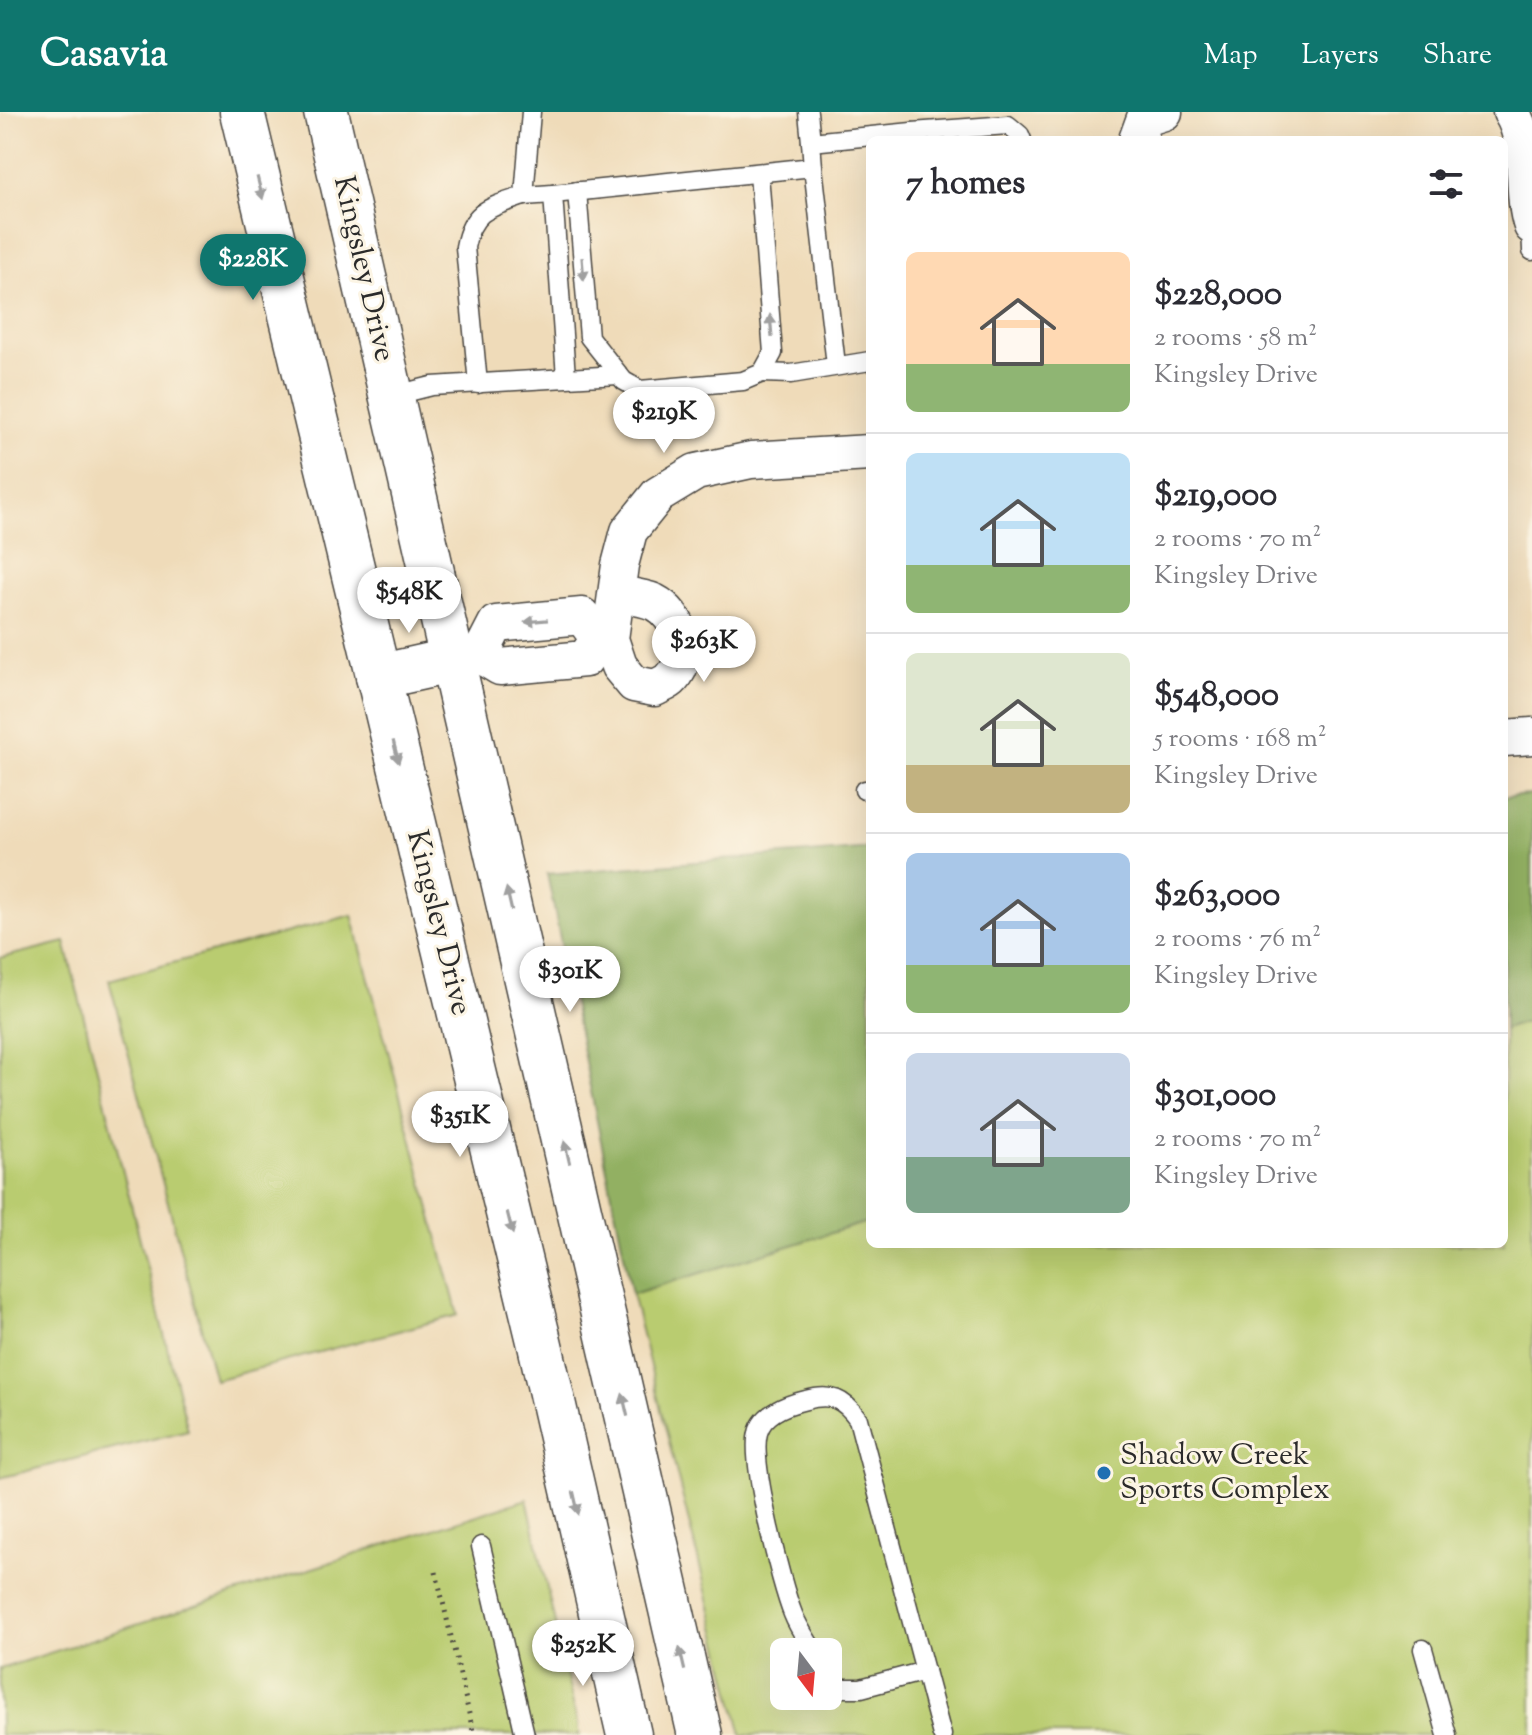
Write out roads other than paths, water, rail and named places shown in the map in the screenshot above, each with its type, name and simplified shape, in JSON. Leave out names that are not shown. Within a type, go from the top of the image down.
[{"type":"street","name":"Kingsley Drive","points":[[242,112],[540,1345],[629,1735]]},
{"type":"street","name":"Kingsley Drive","points":[[326,112],[392,396],[467,657],[700,1735]]},
{"type":"street","points":[[1138,136],[1145,118],[1164,112]]},
{"type":"street","points":[[1511,112],[1516,120],[1524,156],[1532,234]]},
{"type":"street","points":[[604,639],[629,531],[658,495],[696,472],[751,460],[866,453]]},
{"type":"street","points":[[378,677],[467,657],[496,624],[582,616],[604,639],[619,666],[634,684],[655,688],[671,679],[681,663],[682,645],[677,626],[668,612],[653,602],[616,594]]},
{"type":"street","points":[[1508,738],[1532,736]]},
{"type":"lane","points":[[524,196],[531,112]]},
{"type":"lane","points":[[808,112],[836,365]]},
{"type":"lane","points":[[912,136],[1008,125],[1020,136]]},
{"type":"lane","points":[[811,142],[866,139]]},
{"type":"lane","points":[[478,384],[465,247],[469,229],[483,210],[524,196],[813,167]]},
{"type":"lane","points":[[759,174],[773,353],[762,373]]},
{"type":"lane","points":[[577,191],[589,337],[618,375],[640,390],[743,381],[762,373],[791,374],[866,361]]},
{"type":"lane","points":[[553,194],[566,377]]},
{"type":"lane","points":[[392,396],[432,386],[618,375]]},
{"type":"lane","points":[[806,1638],[793,1614],[770,1531],[758,1457],[758,1432],[767,1417],[793,1403],[823,1395],[848,1405],[858,1419],[942,1735]]},
{"type":"lane","points":[[481,1546],[525,1735]]},
{"type":"lane","points":[[1423,1649],[1447,1735]]},
{"type":"lane","points":[[842,1688],[861,1688],[925,1671]]},
{"type":"place","name":"Shadow Creek Sports Complex","points":[[1104,1473]]}]
